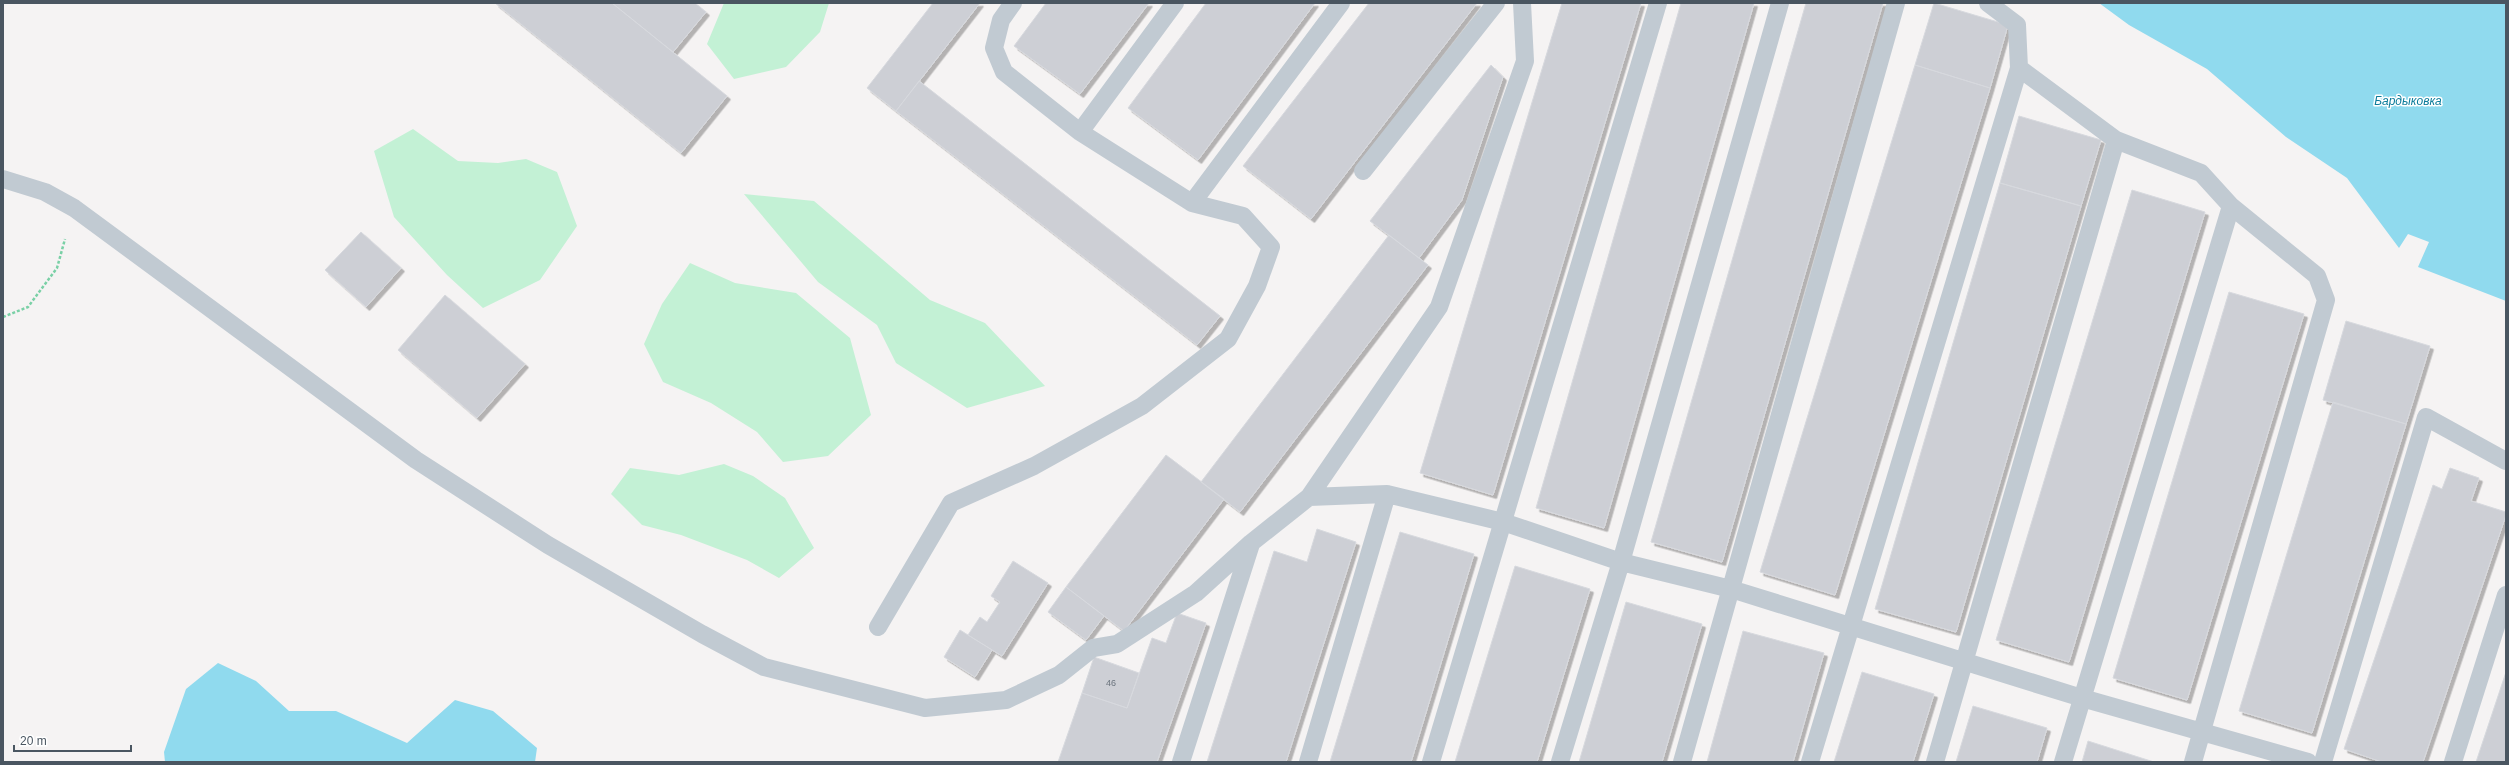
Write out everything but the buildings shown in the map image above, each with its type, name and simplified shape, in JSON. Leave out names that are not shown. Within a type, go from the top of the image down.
[{"type":"lane","points":[[878,627],[952,503],[1034,466],[1142,406],[1228,338],[1257,286],[1270,247],[1242,216],[1192,203],[1080,132],[1004,72],[994,48],[1001,20],[1013,3]]},
{"type":"lane","points":[[1080,132],[1175,3]]},
{"type":"lane","points":[[1192,203],[1341,3]]},
{"type":"lane","points":[[1363,171],[1496,3]]},
{"type":"lane","points":[[3,179],[45,192],[74,208],[416,460],[548,545],[702,634],[764,667],[925,708],[1006,700],[1058,675],[1093,648],[1117,644],[1196,593],[1251,543],[1310,497],[1439,307],[1524,61],[1522,3]]},
{"type":"lane","points":[[1430,762],[1658,3]]},
{"type":"lane","points":[[1560,762],[1620,562],[1780,3]]},
{"type":"lane","points":[[1682,762],[1896,3]]},
{"type":"lane","points":[[1810,762],[2019,68],[2017,25],[1988,3]]},
{"type":"lane","points":[[2019,68],[2116,140],[2201,173],[2231,206],[2317,276],[2326,300],[2193,762]]},
{"type":"lane","points":[[1935,762],[2116,140]]},
{"type":"lane","points":[[2063,762],[2231,206]]},
{"type":"lane","points":[[2323,762],[2426,417],[2506,461]]},
{"type":"lane","points":[[1310,497],[1387,494],[1503,522],[1620,562],[1731,589],[1851,625],[2082,698],[2308,762]]},
{"type":"lane","points":[[1308,762],[1387,494]]},
{"type":"lane","points":[[1181,762],[1251,543]]},
{"type":"lane","points":[[2453,762],[2506,595]]},
{"type":"path","points":[[3,317],[28,307],[57,268],[74,208]]},
{"type":"green space","points":[[724,3],[829,3],[820,32],[786,67],[734,79],[707,44]]},
{"type":"green space","points":[[413,129],[458,161],[498,163],[526,159],[557,172],[577,226],[540,280],[483,308],[447,275],[394,217],[374,151]]},
{"type":"green space","points":[[744,194],[814,201],[930,300],[985,323],[1045,386],[967,408],[896,363],[877,325],[818,282]]},
{"type":"green space","points":[[690,263],[735,283],[796,293],[850,338],[871,415],[828,456],[783,462],[757,432],[711,403],[663,382],[644,344],[662,304]]},
{"type":"green space","points":[[724,464],[753,476],[785,498],[814,548],[779,578],[747,560],[681,535],[642,525],[611,494],[630,468],[679,475]]},
{"type":"water","name":"Бардыковка","points":[[2099,3],[2506,3],[2506,301],[2418,267],[2429,242],[2408,234],[2399,248],[2347,178],[2286,137],[2207,69],[2129,25]]},
{"type":"water","points":[[218,663],[256,681],[289,711],[336,711],[407,743],[455,700],[493,711],[537,748],[535,762],[165,762],[164,752],[186,689]]}]
